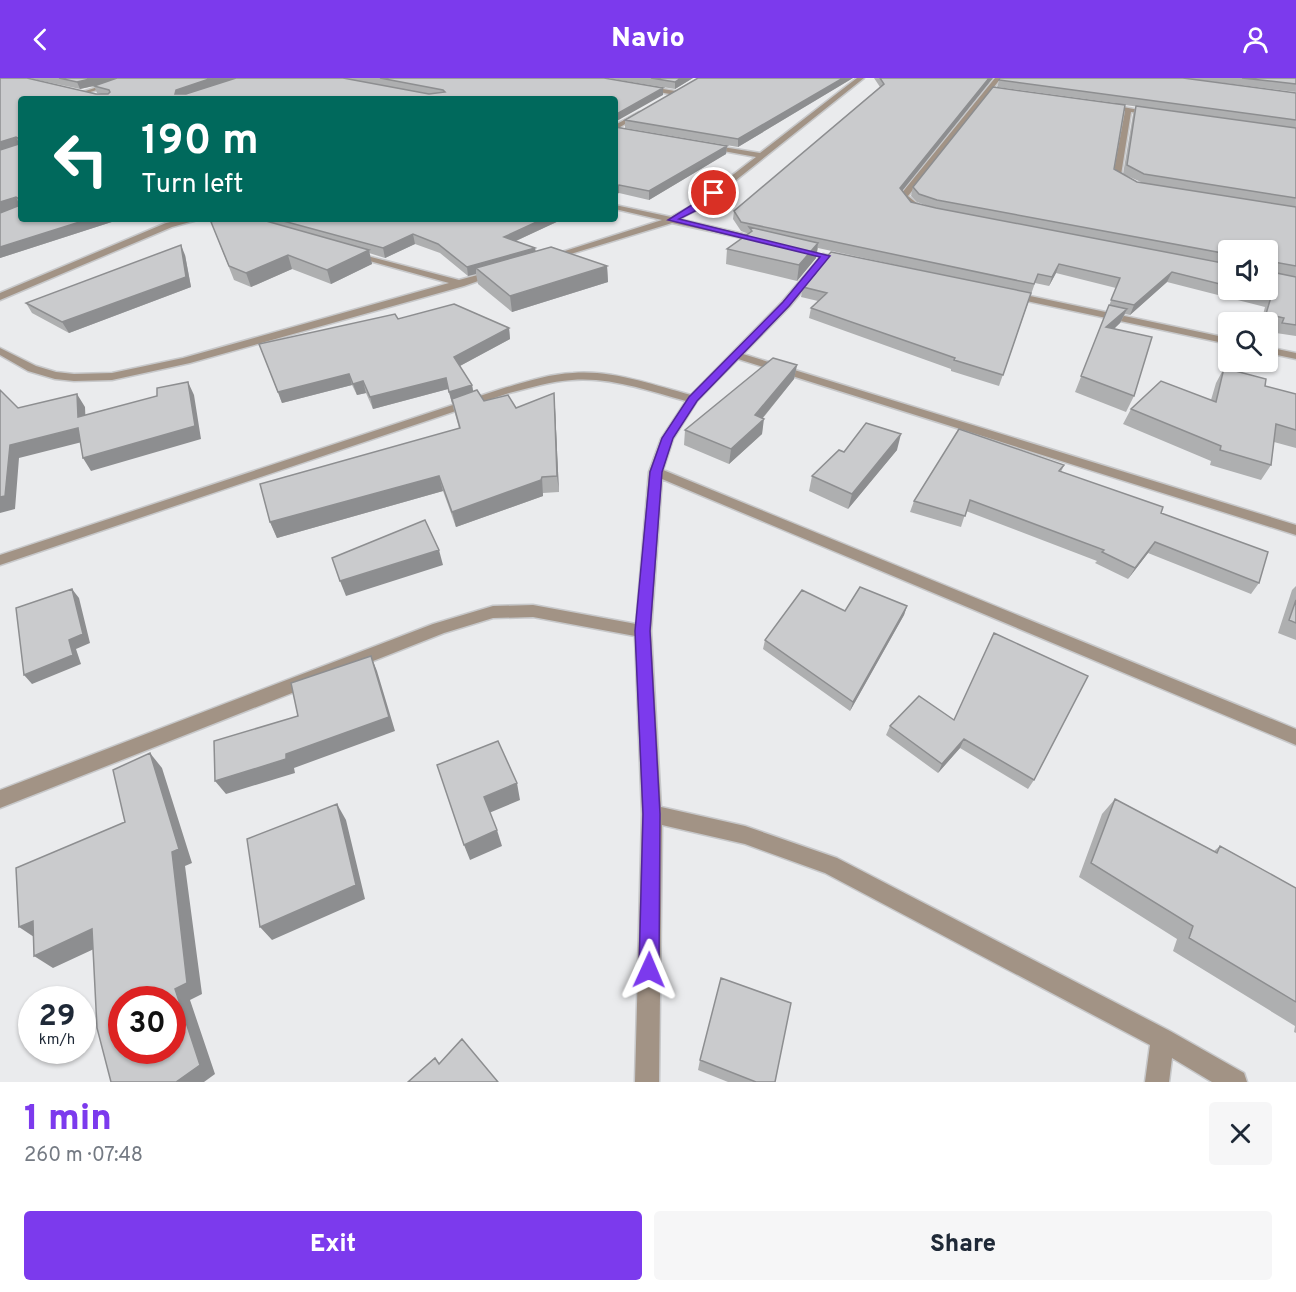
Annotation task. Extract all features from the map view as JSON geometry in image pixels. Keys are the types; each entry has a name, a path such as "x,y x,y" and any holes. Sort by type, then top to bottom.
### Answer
{"street":[{"path":"82,93 132,78"},
{"path":"847,78 860,79"},
{"path":"928,211 913,206 904,196 998,78"},
{"path":"539,261 672,220 698,206 860,79"},
{"path":"633,86 675,93"},
{"path":"665,99 684,88"},
{"path":"70,90 95,96"},
{"path":"990,90 1001,92"},
{"path":"1093,105 1161,114"},
{"path":"1128,109 1116,176 1138,186"},
{"path":"618,127 645,110"},
{"path":"618,130 626,132"},
{"path":"694,144 763,156"},
{"path":"618,208 771,243"},
{"path":"0,297 169,225 183,222"},
{"path":"345,251 460,284"},
{"path":"647,1082 652,814 643,631 656,472 667,438 693,399 786,304 826,256"},
{"path":"0,351 36,370 66,378 121,374 186,361 505,271"},
{"path":"998,292 1218,339"},
{"path":"1278,352 1296,356"},
{"path":"736,355 1296,530"},
{"path":"0,560 505,391 545,380 576,376 605,378 693,399"},
{"path":"656,472 1296,737"},
{"path":"0,799 439,628 493,612 533,611 643,631"},
{"path":"652,814 745,835 830,865 1162,1039 1235,1082"},
{"path":"1157,1082 1162,1039"}],"building":[{"path":"0,78 27,78 96,94 110,92 94,86 117,78 212,78 176,90 175,94 186,94 236,78 343,78 429,94 445,92 380,78 604,78 663,88 618,113 618,96 18,96 18,138 0,142"},
{"path":"59,78 94,78 77,82"},
{"path":"651,78 681,78 675,82"},
{"path":"698,78 843,78 738,139 625,120"},
{"path":"880,78 989,78 900,188 911,202 1218,262 1218,284 1172,272 1134,305 1111,300 1120,278 1059,264 1052,277 1038,274 1034,284 741,222 734,211 884,84"},
{"path":"1000,78 1183,78 1296,93 1296,120 999,80"},
{"path":"1242,78 1296,78 1296,84"},
{"path":"993,87 1125,105 1114,169 1137,182 1296,207 1296,266 1278,263 1278,240 1218,240 1218,252 937,200 919,194 913,187"},
{"path":"1136,106 1296,128 1296,198 1144,174 1127,165"},
{"path":"618,128 727,146 649,191 619,185"},
{"path":"18,144 18,198 0,202 0,150"},
{"path":"18,206 18,222 79,222 0,247 0,213"},
{"path":"211,222 270,222 369,250 327,270 288,255 246,273 229,266"},
{"path":"287,222 536,222 504,237 535,248 467,267 438,244 413,234 383,248"},
{"path":"749,227 818,243 799,265 727,249 752,231"},
{"path":"181,245 186,277 62,322 26,303"},
{"path":"551,247 607,266 510,296 476,268"},
{"path":"831,252 1031,293 1003,375 954,360 955,358 811,308 827,293 803,287"},
{"path":"1278,273 1296,277 1296,325 1282,323 1284,318 1278,317 1278,312 1267,312 1270,300 1278,300"},
{"path":"454,304 509,328 454,357 472,385 449,392 446,378 370,397 363,381 353,384 349,374 278,392 259,344 395,314 398,319"},
{"path":"1109,305 1127,309 1106,327 1152,337 1134,396 1081,376"},
{"path":"773,358 797,365 755,415 764,419 731,449 685,430"},
{"path":"1223,372 1239,372 1266,379 1265,386 1296,394 1296,430 1276,424 1271,465 1220,450 1221,446 1131,409 1161,381 1216,402"},
{"path":"188,382 195,426 83,458 78,428 10,445 5,496 0,497 0,390 18,408 77,394 78,417 157,396 157,388"},
{"path":"477,390 484,401 508,395 516,408 554,393 557,476 542,477 541,480 452,512 439,476 270,522 260,484 460,428 452,399"},
{"path":"866,423 901,434 852,494 812,476 839,450 844,452"},
{"path":"959,429 1064,465 1059,471 1163,507 1161,513 1268,552 1259,583 1155,542 1135,568 1102,552 1104,550 970,500 965,516 914,501"},
{"path":"425,520 439,550 340,581 332,558"},
{"path":"860,587 907,606 853,702 765,640 802,590 845,611"},
{"path":"72,589 83,634 69,640 73,655 24,675 16,608"},
{"path":"1296,600 1296,623 1289,620"},
{"path":"994,633 1088,676 1034,780 964,739 942,764 890,726 919,696 954,720"},
{"path":"371,656 389,717 286,754 286,759 215,781 214,741 298,716 291,683"},
{"path":"498,741 517,783 484,797 497,830 464,845 437,765"},
{"path":"150,753 179,849 172,852 187,983 181,986 108,986 108,1064 186,1064 186,1022 200,1065 176,1082 111,1082 97,1028 92,929 34,956 33,921 19,927 16,868 125,822 113,770"},
{"path":"1115,799 1217,853 1220,846 1296,888 1296,1002 1189,938 1193,926 1091,863"},
{"path":"337,804 356,885 260,927 247,839"},
{"path":"721,978 791,1003 775,1082 756,1082 700,1060"},
{"path":"462,1039 498,1082 408,1082 435,1058 439,1064"}],"route":[{"path":"649,970 652,814 643,631 656,472 667,438 693,399 786,304 826,256 672,220 698,206 714,193"}]}
